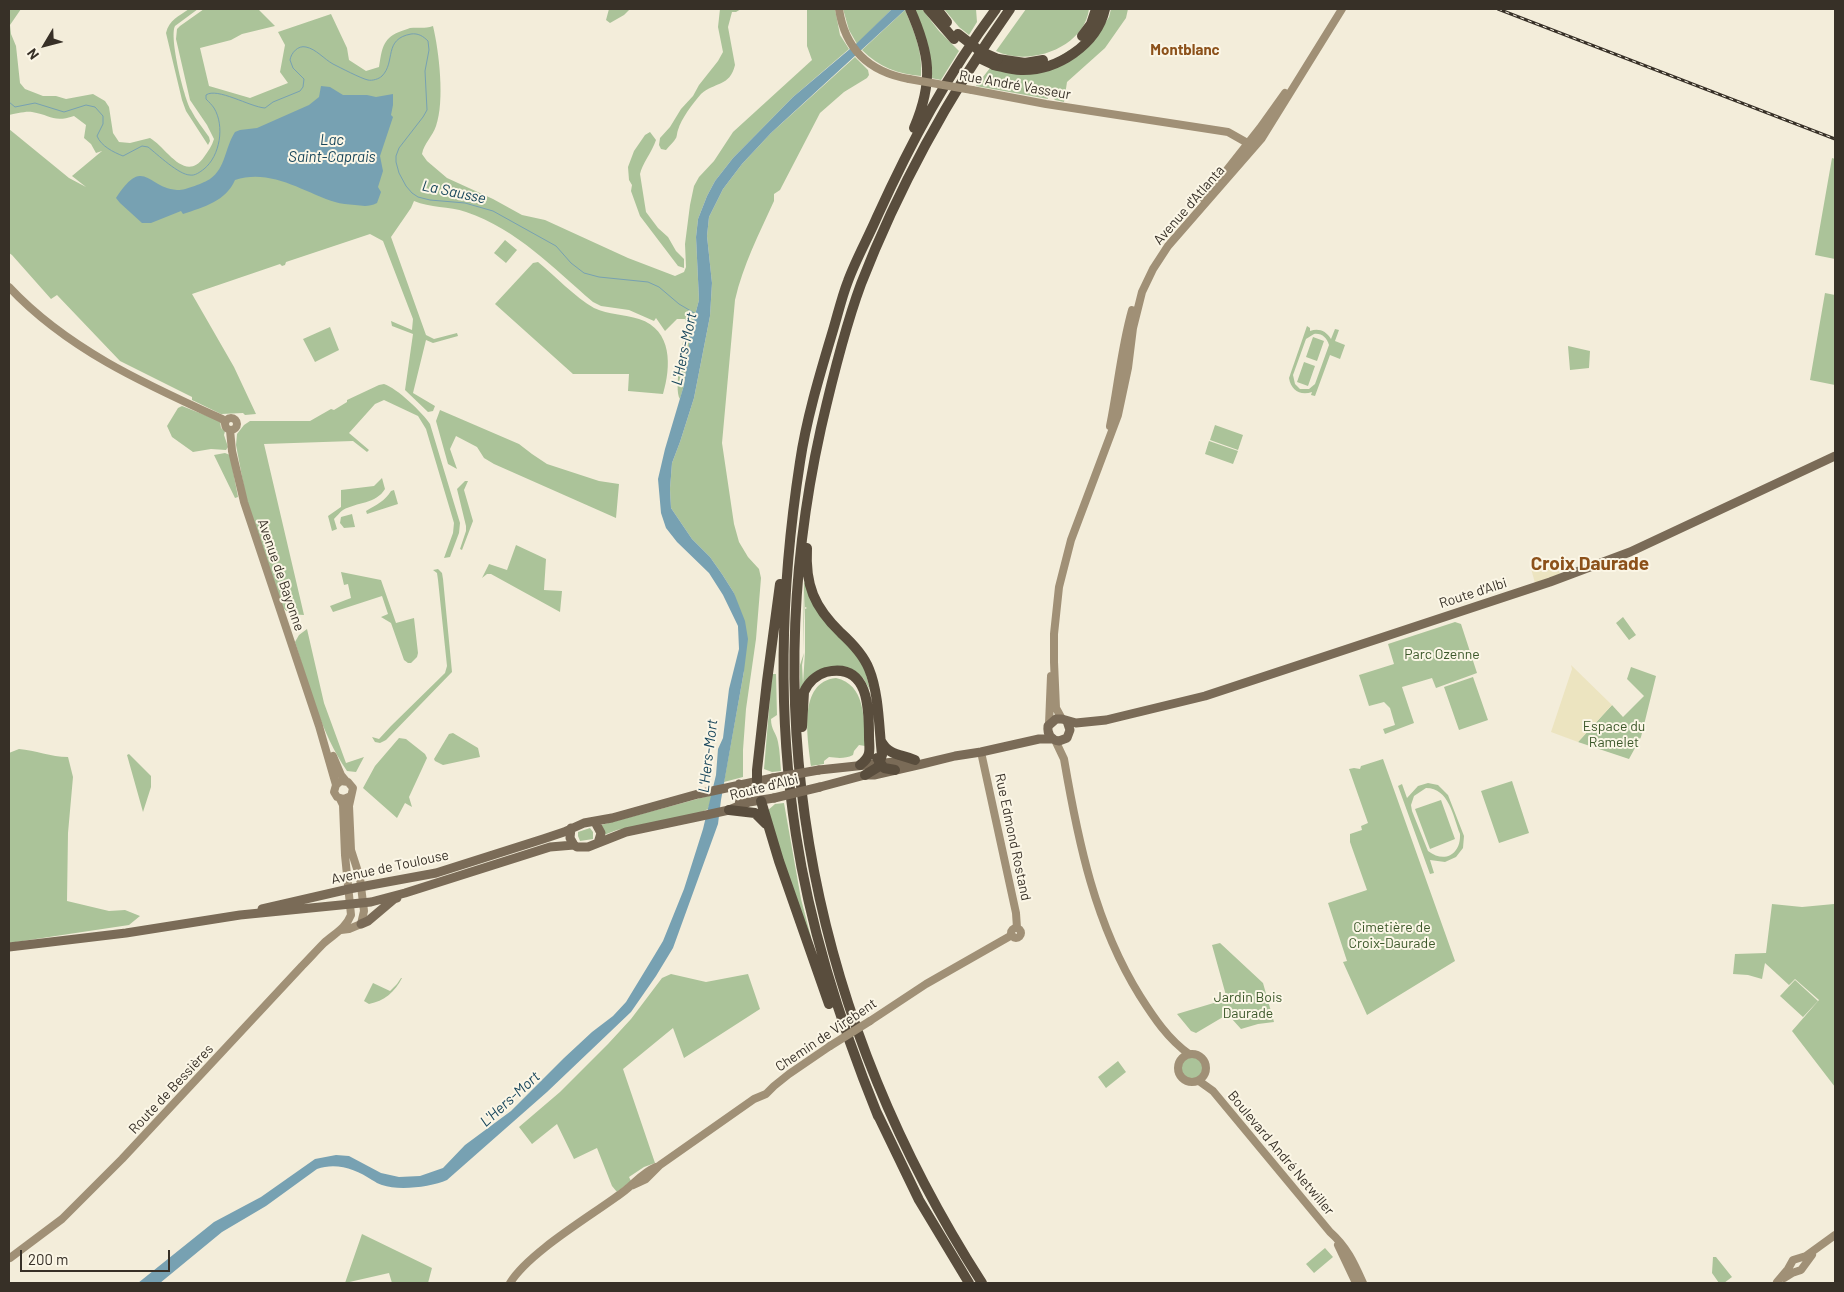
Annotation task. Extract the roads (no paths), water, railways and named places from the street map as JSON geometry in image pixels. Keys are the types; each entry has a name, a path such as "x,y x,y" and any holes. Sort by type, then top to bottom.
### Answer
{"highway":[{"path":"900,167 928,82 927,58 910,9"},
{"path":"928,9 956,36 996,62 1020,70 1031,70 1062,60 1086,42 1103,18 1105,9"},
{"path":"937,9 956,36"},
{"path":"878,1116 844,1030 833,993 812,916 796,835 789,777 784,690 784,623 789,549 800,460 821,372 848,280 900,167 924,121 951,73 996,9"},
{"path":"996,62 1034,62 1064,52 1080,39 1086,31 1094,18 1096,9"},
{"path":"982,1283 950,1231 911,1159 867,1059 851,1016 831,949 814,875 806,825 795,720 794,650 799,564 812,470 834,374 861,285 910,173 957,89 1011,10"},
{"path":"809,494 806,555 812,595 823,614 858,651 869,669 874,692 882,755 880,764 875,770 866,775"},
{"path":"758,781 757,770 782,567 789,549"},
{"path":"806,825 808,807 802,718 804,692 816,676 823,673 840,671 854,676 864,689 875,756 887,770 895,770"},
{"path":"860,765 869,753 870,728"},
{"path":"880,739 891,753 916,760"},
{"path":"760,801 839,1031 919,1200 968,1283"},
{"path":"734,808 755,813 768,827"}],"main road":[{"name":"Avenue d'Atlanta","path":"1064,720 1056,705 1054,662 1055,609 1065,561 1078,521 1121,406 1125,366 1137,307 1142,292 1160,257 1250,148 1337,9"},
{"name":"Avenue d'Atlanta","path":"1125,366 1121,352 1127,328 1139,288 1155,257 1274,121 1342,9"},
{"name":"Rue André Vasseur","path":"839,10 843,28 852,46 860,56 874,67 896,77 1222,132 1250,148"},
{"name":"Avenue de Bayonne","path":"9,287 53,328 81,347 142,382 225,422 226,427 230,430 232,451 244,502 319,726 336,784"},
{"path":"1127,328 1131,339"},
{"name":"Route d'Albi","path":"1068,737 1074,732 1106,720 1205,696 1579,572 1630,552 1835,456"},
{"name":"Avenue d'Atlanta","path":"1049,725 1050,680 1054,662"},
{"path":"1064,759 1054,739 1048,732 1049,725 1056,719 1064,720 1070,730 1064,746 1064,759 1087,870 1102,919 1137,992 1158,1024 1173,1041 1189,1054 1197,1055 1204,1059 1207,1066 1206,1074 1200,1081 1190,1082 1181,1078 1178,1068 1181,1059 1189,1054"},
{"name":"Route d'Albi","path":"1064,720 1076,723 1106,720"},
{"name":"Route d'Albi","path":"955,756 970,750 1037,733 1049,725"},
{"name":"Avenue de Bayonne","path":"319,726 340,773 346,781"},
{"path":"1054,739 1061,740 1068,737"},
{"name":"Route d'Albi","path":"598,843 626,832 697,818 755,801 866,775 1041,738 1054,739"},
{"name":"Rue Edmond Rostand","path":"981,752 1016,913 1017,928 1021,931 1020,936 1016,938 1012,935"},
{"name":"Route d'Albi","path":"595,822 700,793 772,778 860,765 938,759"},
{"path":"351,904 346,861 344,808 334,792 336,784 346,781 353,788 349,806 351,850 361,884 364,912 361,924"},
{"path":"734,808 742,795 736,785"},
{"path":"340,799 347,799 351,796"},
{"path":"584,822 595,822 600,833 598,843 582,848 574,845 570,838 572,828 584,822"},
{"name":"Avenue de Toulouse","path":"240,915 349,889 361,884 384,883 436,873 572,828"},
{"name":"Avenue de Toulouse","path":"9,947 126,933 240,915 363,903 405,893 550,847 574,845"},
{"path":"361,924 368,921 394,899 403,896 405,893"},
{"name":"Route de Bessières","path":"9,1266 12,1262 10,1257 62,1219 258,1016 313,954 341,930 352,915 351,904"},
{"name":"Route de Bessières","path":"341,930 361,924"},
{"name":"Chemin de Virebent","path":"510,1283 514,1276 543,1250 633,1185 646,1172 660,1165 754,1099 766,1094 783,1078 830,1046 926,984 1012,935"},
{"path":"1173,1041 1181,1059"},
{"name":"Boulevard André Netwiller","path":"1206,1074 1213,1091"},
{"name":"Boulevard André Netwiller","path":"1200,1081 1213,1091 1330,1232 1348,1251 1363,1283"},
{"name":"Boulevard André Netwiller","path":"1330,1232 1342,1252 1356,1283"},
{"path":"1776,1283 1793,1269 1801,1270 1802,1262 1835,1235"},
{"path":"1793,1269 1793,1260 1802,1262"}],"water":[{"path":"892,9 906,9 771,133 742,164 723,189 709,217 707,236 712,283 710,316 694,398 672,463 671,508 692,539 710,557 734,593 745,621 748,639 718,824 673,948 631,1012 547,1092 447,1180 424,1186 397,1188 381,1185 346,1168 331,1166 317,1169 266,1206 222,1232 160,1283 138,1283 214,1222 261,1197 315,1159 336,1155 349,1156 381,1173 399,1177 420,1176 443,1168 465,1145 511,1111 564,1058 592,1032 613,1016 626,1002 663,941 684,889 703,829 716,775 718,749 723,738 729,689 739,649 738,626 723,595 709,573 677,542 666,528 661,513 658,479 684,385 691,330 699,300 696,237 698,219 715,181 733,158 793,97 857,43"},
{"name":"Lac Saint-Caprais","path":"321,86 330,87 343,95 376,97 393,94 391,115 393,117 380,156 383,171 378,187 381,192 377,203 366,206 340,203 274,179 248,177 235,180 226,193 206,206 183,214 181,211 151,223 142,223 116,198 125,185 133,178 140,176 146,177 167,188 177,190 199,185 207,181 219,169 235,132 257,128 309,105 319,97"}],"waterway":[{"name":"La Sausse","path":"9,102 15,107 35,103 64,112 86,105 95,107 103,116 103,124 97,136 101,143 115,153 123,156 142,146 148,147 180,172 194,175 202,170 214,157 219,140 220,132 217,115 206,99 206,95 211,93 226,95 265,108 273,102 300,91 303,87 304,79 293,68 290,60 295,50 300,47 310,48 333,64 368,80 375,80 382,76 386,70 393,46 397,41 402,37 418,34 428,41 429,50 425,71 427,110 399,148 396,156 399,173 412,193 418,197 430,200 465,203 493,211 556,246 571,263 584,273 599,277 648,282 659,287 679,304 696,314"}],"railway":[{"path":"1498,9 1835,139"}],"district":[{"name":"Montblanc","path":"1185,50"},
{"name":"Croix Daurade","path":"1590,564"}],"water label":[{"name":"L'Hers-Mort","path":"684,349"},
{"name":"L'Hers-Mort","path":"708,756"},
{"name":"L'Hers-Mort","path":"510,1099"}],"park label":[{"name":"Parc Ozenne","path":"1442,654"},
{"name":"Espace du Ramelet","path":"1614,734"},
{"name":"Cimetière de Croix-Daurade","path":"1392,936"},
{"name":"Jardin Bois Daurade","path":"1248,1006"}]}
